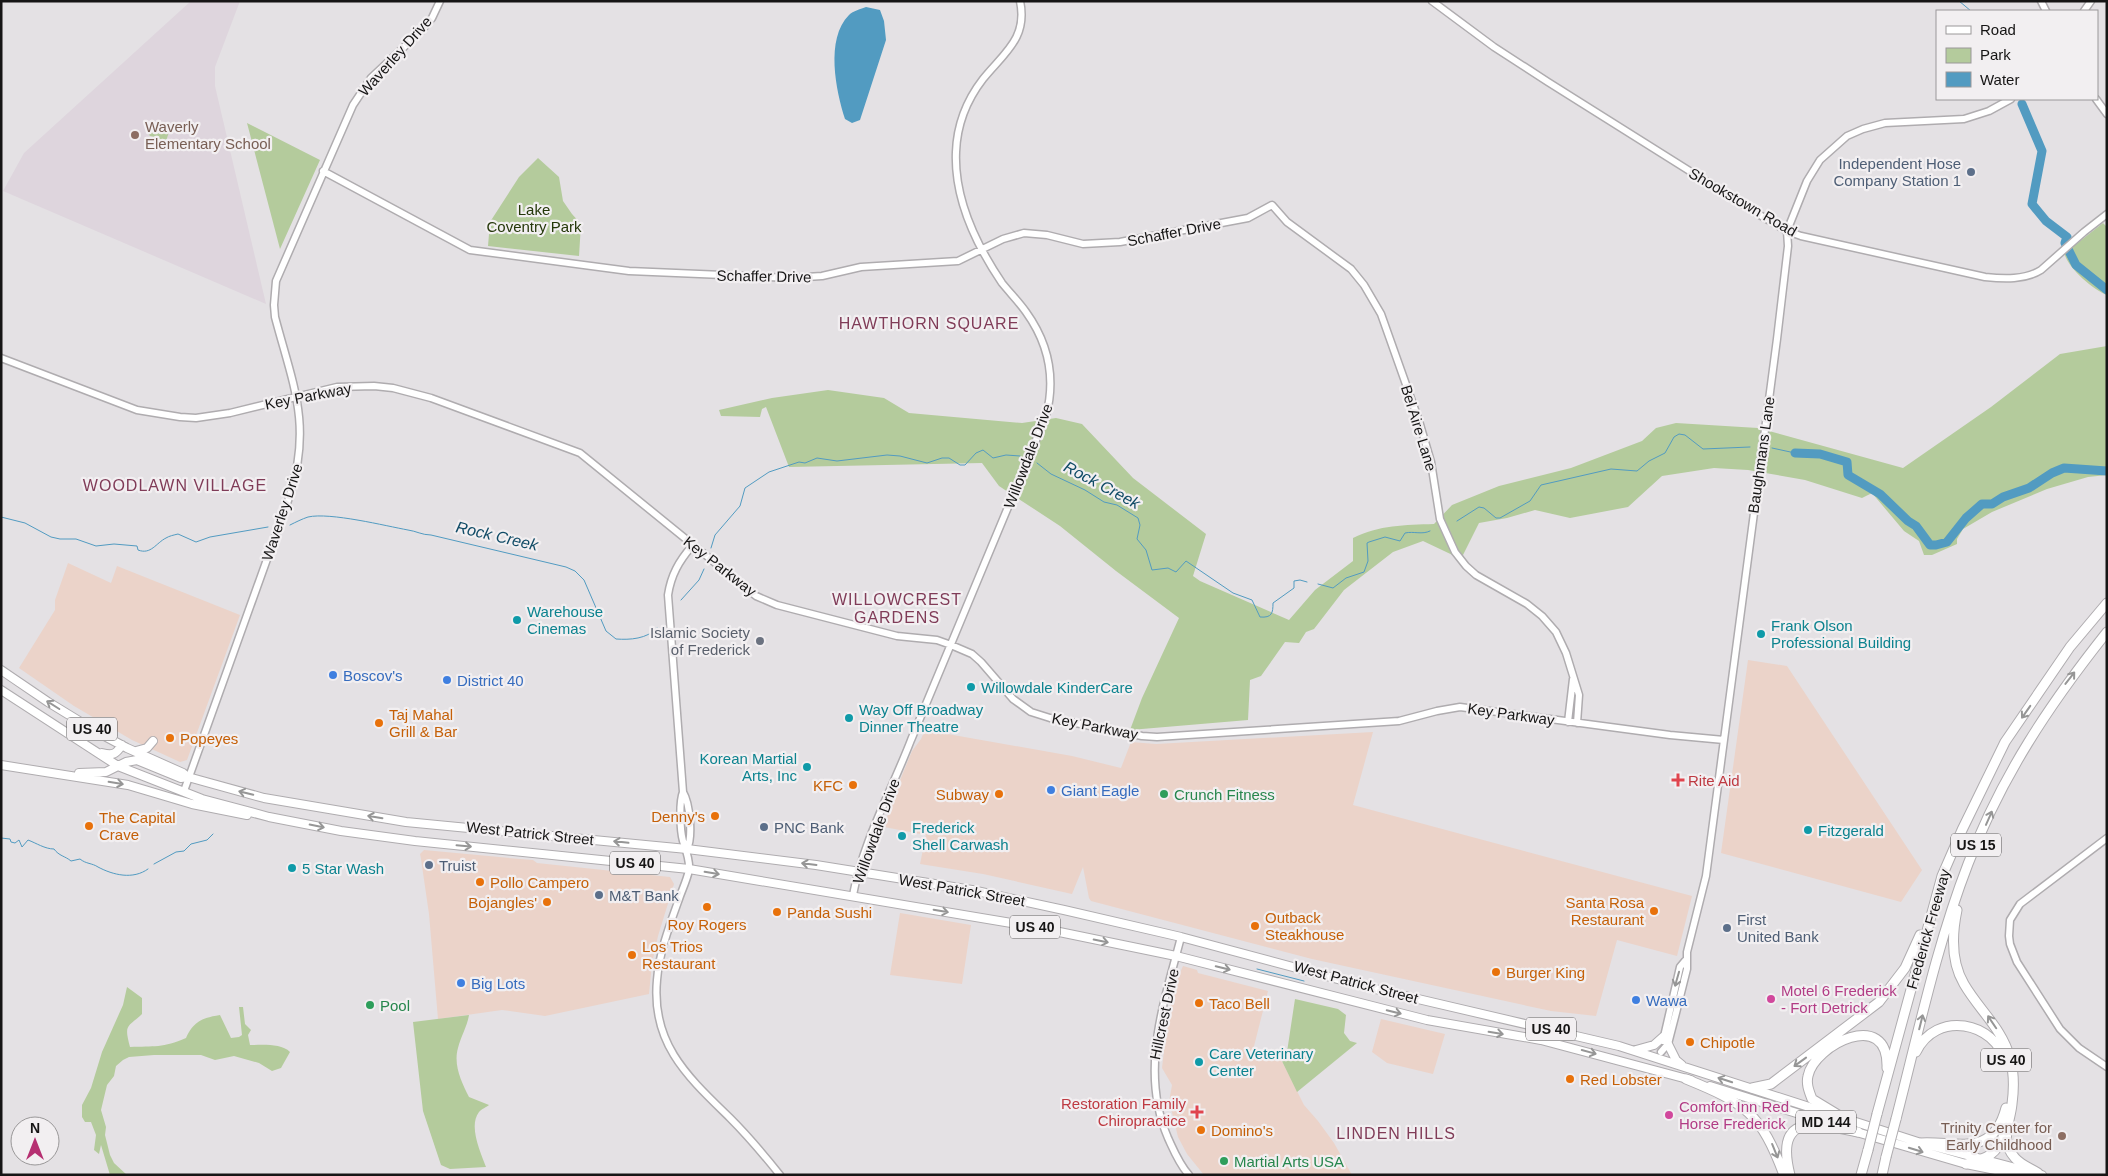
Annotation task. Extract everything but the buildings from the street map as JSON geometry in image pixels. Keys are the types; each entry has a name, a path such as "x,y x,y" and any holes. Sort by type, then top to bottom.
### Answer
{"highway":[{"name":"Frederick Freeway","path":"1861,1175 1942,876 2005,742 2070,647 2107,603"},
{"name":"Frederick Freeway","path":"1882,1175 1939,949 1968,864 1998,797 2024,748 2065,685 2107,632"},
{"path":"1966,1164 1988,1158 2002,1141 2012,1106 2013,1089 2012,1065 2007,1046 1993,1022 1963,984 1953,952 1956,913 1968,864"},
{"path":"1752,1088 1771,1084 1880,1002 1905,968 1916,946 1942,876"},
{"name":"US 40","path":"1904,1086 1919,1046 1931,1034 1947,1027 1964,1026 1984,1032 1995,1041 2004,1056 2008,1074 2008,1097 2004,1113 1992,1133 1982,1141 1968,1146 1939,1142 1921,1143"},
{"path":"1840,1116 1812,1099 1807,1081 1812,1065 1842,1041 1851,1036 1863,1034 1881,1044 1885,1050 1888,1065 1886,1085"},
{"name":"US 40","path":"1686,1079 1725,1094 1751,1114 1769,1138 1784,1175"},
{"path":"1790,1175 1786,1148 1788,1138 1797,1128 1810,1125 1858,1132"},
{"path":"2006,1129 2008,1146 2013,1156 2040,1174"}],"main road":[{"name":"West Patrick Street","path":"1,670 48,702 136,752 188,777 264,798 406,822 687,849 972,890 1182,936 1371,988 1660,1055 1684,1066 1921,1143 2040,1174"},
{"name":"West Patrick Street","path":"1,690 118,766 202,799 269,817 341,831 415,841 689,869 1035,928 1176,956 1427,1020 1541,1040 1686,1079 1966,1164 2020,1175"},
{"path":"1,700 12,698"},
{"path":"136,752 147,748 153,741 152,751 156,761"},
{"path":"93,751 109,755 117,753 122,745"},
{"path":"50,772 97,774 106,772 126,762 137,760 181,778 188,777"},
{"path":"1,765 134,786 208,808 242,815 269,817"},
{"path":"1632,1050 1652,1046 1666,1040 1676,1060 1684,1066"}],"street":[{"name":"Waverley Drive","path":"184,792 296,478 299,462 301,430 298,395 275,317 274,295 276,281 283,261 352,105 360,92 385,64 421,31 432,18 440,1"},
{"name":"Willowdale Drive","path":"852,896 857,872 881,809 1046,416 1051,391 1050,366 1044,344 1025,310 1003,283 981,248 962,199 956,160 957,131 968,103 983,80 1012,46 1020,31 1023,14 1020,1"},
{"name":"Shookstown Road","path":"1432,1 1494,47 1548,82 1787,231 1801,236 1985,277 1998,278 2034,274 2107,214"},
{"name":"Baughmans Lane","path":"1655,1070 1687,969 1686,961 1706,876 1778,339 1788,246 1787,231 1807,181 1820,160 1847,136 1884,123 1964,119 1989,111 2009,100"},
{"path":"2097,100 2107,114"},
{"name":"Schaffer Drive","path":"323,171 470,250 629,271 806,278 861,267 958,261 981,248 1024,233 1048,235 1083,244 1120,242 1248,218 1272,205"},
{"name":"Bel Aire Lane","path":"1272,205 1287,222 1351,269 1364,285 1381,314 1419,421 1431,462 1440,518 1455,552 1476,575 1527,604 1542,616 1556,632 1574,675 1580,695 1577,723"},
{"name":"Key Parkway","path":"1,358 137,410 180,418 214,416 337,387 374,386 393,388 431,398 558,443 580,453 692,546 756,596 777,604 897,636 937,640 951,645 972,654 1013,699 1031,712 1050,718 1142,736 1157,737 1399,720 1460,708 1724,740"},
{"path":"692,546 679,561 673,573 668,595 683,792 680,799 683,841 687,849 689,869 663,949 656,979 658,1021 667,1044 679,1065 701,1091 754,1142 780,1175"},
{"name":"Bel Aire Lane","path":"1568,722 1574,675"},
{"path":"2107,838 2020,904 2012,915 2009,936 2017,962 2060,1029 2079,1048 2107,1067"},
{"name":"Hillcrest Drive","path":"1182,936 1154,1049 1154,1079 1158,1110 1166,1133 1189,1175"}],"shaded area":[{"name":"Waverly Elementary School","path":"191,1 240,1 215,67 215,86 266,304 3,191 24,153"},
{"path":"68,563 111,583 117,566 240,615 187,760 180,762 132,740 74,706 19,668 55,610 55,600"},
{"path":"1748,660 1787,666 1922,870 1901,902 1721,853"},
{"path":"925,730 1072,756 1121,768 1131,742 1156,744 1373,732 1353,805 1692,896 1677,956 1617,940 1596,1016 1551,1011 1312,959 1091,901 1083,867 1072,894 983,874 920,864 926,835 884,827 894,795 912,751"},
{"path":"424,850 533,860 537,863 670,877 674,884 658,936 652,963 649,994 545,1016 502,1010 438,1019 429,914 420,854"},
{"path":"900,913 971,925 962,984 890,975"},
{"path":"1183,966 1197,970 1198,973 1268,991 1252,1054 1280,1057 1304,1105 1334,1143 1352,1175 1204,1175 1187,1154 1178,1137 1169,1102 1172,1085 1162,1068 1168,1016"},
{"path":"1381,1019 1445,1034 1433,1074 1387,1063 1372,1052"}],"green space":[{"path":"148,122 170,129 166,141 150,136 146,131"},
{"path":"247,123 320,160 280,249"},
{"name":"Lake Coventry Park","path":"538,158 559,177 563,201 581,224 579,256 488,246 490,222 519,177"},
{"path":"2100,220 2075,245 2103,223 2107,227 2107,295 2094,288 2074,270 2065,256 2064,250"},
{"path":"2107,346 2107,475 2088,477 2047,489 1992,512 1963,529 1957,539 1957,544 1932,555 1924,555 1919,541 1904,531 1872,493 1862,498 1805,480 1748,470 1714,468 1662,476 1628,507 1570,518 1535,510 1479,523 1461,559 1423,541 1393,552 1344,590 1314,629 1306,632 1299,643 1285,642 1261,676 1250,680 1248,720 1130,730 1142,698 1179,618 1060,526 999,486 982,463 789,467 766,407 762,409 760,417 721,416 719,410 772,398 828,390 884,398 909,413 1022,423 1056,418 1082,424 1133,478 1206,534 1193,576 1200,581 1289,620 1315,590 1353,561 1353,538 1382,528 1434,524 1452,505 1499,486 1571,468 1642,441 1656,428 1676,423 1758,428 1903,468 1991,407 2060,354"},
{"path":"127,987 142,998 142,1014 127,1030 130,1047 158,1046 178,1041 186,1038 199,1021 220,1015 231,1038 239,1037 242,1035 239,1007 243,1007 245,1024 251,1030 248,1035 250,1045 277,1046 290,1052 281,1068 272,1071 259,1063 234,1056 215,1060 201,1055 154,1055 129,1057 123,1060 116,1066 114,1076 107,1085 101,1110 106,1127 105,1135 110,1155 114,1163 127,1175 110,1175 101,1145 99,1154 94,1150 96,1135 91,1122 85,1122 82,1117 82,1105 91,1088 102,1052 123,1005"},
{"path":"1295,999 1338,1009 1346,1015 1344,1033 1350,1041 1357,1043 1297,1092 1280,1057 1287,1052"},
{"path":"469,1015 458,1048 457,1067 469,1097 489,1105 479,1112 475,1125 477,1140 486,1167 450,1169 441,1165 423,1111 413,1022"}],"water":[{"path":"866,7 880,10 884,21 886,40 860,120 852,123 845,119 838,94 835,51 837,37 849,15"}],"waterway":[{"path":"1959,1 1970,10"},
{"path":"2022,104 2042,151 2032,204 2046,221 2067,237 2065,243 2076,265 2107,290"},
{"name":"Rock Creek","path":"1457,521 1479,507 1484,508 1496,518 1500,518 1530,501 1541,485 1611,469 1637,471 1649,461 1665,453 1674,437 1679,434 1685,435 1703,449 1750,447"},
{"name":"Rock Creek","path":"1772,448 1795,453"},
{"name":"Rock Creek","path":"711,548 715,535 740,506 745,488 769,472 799,462 805,463 817,458 837,461 887,455 900,456 927,463 942,458 949,458 960,465 965,465 976,453 983,450 993,458 1006,455 1020,456"},
{"name":"Rock Creek","path":"1795,453 1820,454 1847,462 1848,475 1880,494 1908,521 1916,526 1930,545 1947,542 1966,518 1982,504 1992,504 2003,497 2029,488 2052,473 2064,468 2107,471"},
{"name":"Rock Creek","path":"1037,463 1051,474 1085,490 1104,502 1117,505 1138,518 1140,525 1137,539 1146,550 1152,570 1168,568 1176,572 1186,561 1233,593 1252,600 1260,617 1267,617 1271,614 1273,603 1294,588 1294,581 1307,582"},
{"name":"Rock Creek","path":"290,525 308,517 330,516 344,518 431,535 566,567 575,571 584,580 606,631 616,639 643,637 657,628"},
{"name":"Rock Creek","path":"1,517 25,523 51,537 76,539 96,546 114,544 137,546 138,550 143,551 150,550 167,537 178,534 196,542 210,537 268,527"},
{"name":"Rock Creek","path":"1318,584 1333,588 1346,578 1364,572 1368,561 1367,543 1369,542 1385,537 1400,541 1405,533 1424,533 1430,531"},
{"name":"Rock Creek","path":"681,600 699,580 704,569"},
{"path":"154,864 176,852 184,851 191,844 207,840 213,834"},
{"path":"1,838 10,839 11,842 15,843 19,840 22,847 28,840 54,849 71,861 80,859 116,874 130,875 148,869"},
{"path":"1257,969 1304,981"}],"place":[{"name":"Waverly Elementary School","path":"135,135"},
{"name":"Independent Hose Company Station 1","path":"1971,172"},
{"name":"Warehouse Cinemas","path":"517,620"},
{"name":"Frank Olson Professional Building","path":"1761,634"},
{"name":"Islamic Society of Frederick","path":"760,641"},
{"name":"Boscov's","path":"333,675"},
{"name":"District 40","path":"447,680"},
{"name":"Willowdale KinderCare","path":"971,687"},
{"name":"Way Off Broadway Dinner Theatre","path":"849,718"},
{"name":"Taj Mahal Grill & Bar","path":"379,723"},
{"name":"Popeyes","path":"170,738"},
{"name":"Korean Martial Arts, Inc","path":"807,767"},
{"name":"Rite Aid","path":"1678,780"},
{"name":"KFC","path":"853,785"},
{"name":"Giant Eagle","path":"1051,790"},
{"name":"Subway","path":"999,794"},
{"name":"Crunch Fitness","path":"1164,794"},
{"name":"Denny's","path":"715,816"},
{"name":"The Capital Crave","path":"89,826"},
{"name":"PNC Bank","path":"764,827"},
{"name":"Fitzgerald","path":"1808,830"},
{"name":"Frederick Shell Carwash","path":"902,836"},
{"name":"Truist","path":"429,865"},
{"name":"5 Star Wash","path":"292,868"},
{"name":"Pollo Campero","path":"480,882"},
{"name":"M&T Bank","path":"599,895"},
{"name":"Bojangles'","path":"547,902"},
{"name":"Roy Rogers","path":"707,907"},
{"name":"Santa Rosa Restaurant","path":"1654,911"},
{"name":"Panda Sushi","path":"777,912"},
{"name":"Outback Steakhouse","path":"1255,926"},
{"name":"First United Bank","path":"1727,928"},
{"name":"Los Trios Restaurant","path":"632,955"},
{"name":"Burger King","path":"1496,972"},
{"name":"Big Lots","path":"461,983"},
{"name":"Motel 6 Frederick - Fort Detrick","path":"1771,999"},
{"name":"Wawa","path":"1636,1000"},
{"name":"Taco Bell","path":"1199,1003"},
{"name":"Pool","path":"370,1005"},
{"name":"Chipotle","path":"1690,1042"},
{"name":"Care Veterinary Center","path":"1199,1062"},
{"name":"Red Lobster","path":"1570,1079"},
{"name":"Restoration Family Chiropractice","path":"1197,1112"},
{"name":"Comfort Inn Red Horse Frederick","path":"1669,1115"},
{"name":"Domino's","path":"1201,1130"},
{"name":"Trinity Center for Early Childhood","path":"2062,1136"},
{"name":"Martial Arts USA","path":"1224,1161"}],"district":[{"name":"HAWTHORN SQUARE","path":"929,323"},
{"name":"WOODLAWN VILLAGE","path":"175,485"},
{"name":"WILLOWCREST GARDENS","path":"897,608"},
{"name":"LINDEN HILLS","path":"1396,1133"}]}
